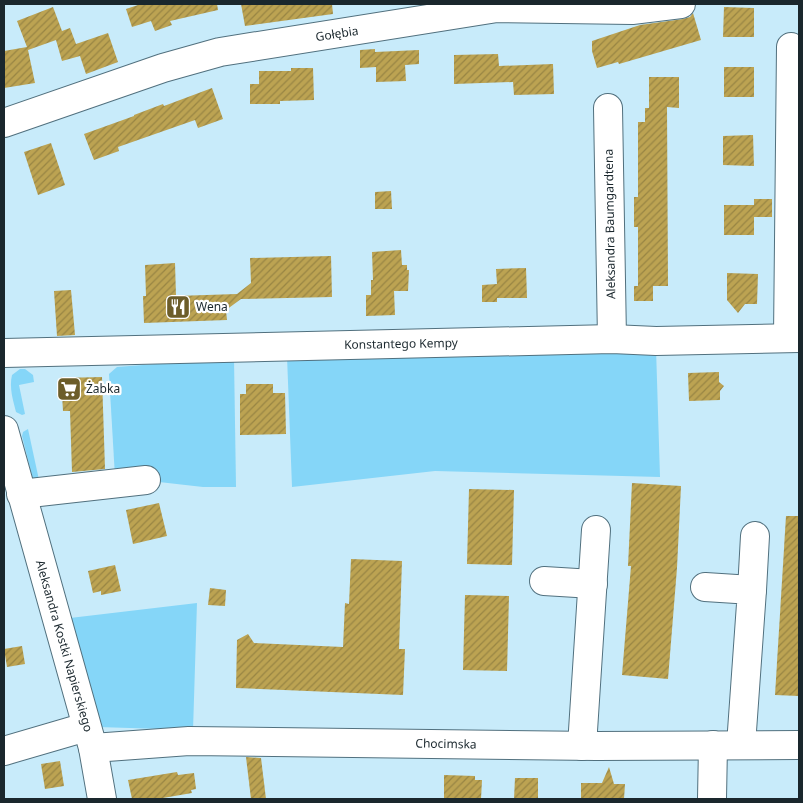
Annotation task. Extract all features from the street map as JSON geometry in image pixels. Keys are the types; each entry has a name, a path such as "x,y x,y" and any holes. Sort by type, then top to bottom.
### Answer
{"street":[{"name":"Gołębia","path":"4,123 163,68 220,52 497,8 632,10 681,4"},
{"path":"791,47 794,338"},
{"name":"Aleksandra Baumgardtena","path":"608,108 612,339"},
{"name":"Konstantego Kempy","path":"4,353 612,339 656,341 794,338"},
{"name":"Aleksandra Kostki Napierskiego","path":"4,430 14,486 90,737 102,799"},
{"path":"14,486 146,480"},
{"path":"582,746 596,530"},
{"path":"742,744 755,536"},
{"path":"544,581 593,584"},
{"path":"705,587 752,590"},
{"name":"Chocimska","path":"4,751 90,737 189,741 582,746 799,744"},
{"path":"712,799 713,745"}],"shaded area":[{"path":"656,348 660,477 435,471 292,487 287,356"},
{"path":"234,358 236,487 203,487 115,477 109,374 117,367"},
{"path":"20,369 25,369 33,375 34,382 19,385 25,414 22,415 16,412 11,385 12,375"},
{"path":"28,429 39,480 33,480 22,436 23,432"},
{"path":"197,603 193,730 98,727 70,618"}],"building":[{"path":"141,4 217,4 218,10 170,21 172,25 155,31 151,21 132,27 126,9"},
{"path":"241,4 332,4 333,14 245,26"},
{"path":"53,7 62,31 70,28 76,44 108,33 118,62 86,74 80,56 62,61 56,40 28,50 35,83 4,88 4,51 27,47 17,21"},
{"path":"724,7 754,8 754,37 723,37"},
{"path":"693,13 701,40 619,64 618,62 597,68 592,51 592,41 640,25 683,19 690,17"},
{"path":"375,49 375,52 419,50 419,64 405,65 406,81 376,82 376,67 360,68 360,50"},
{"path":"498,54 499,66 553,64 554,94 514,95 513,82 454,84 454,55"},
{"path":"724,67 754,67 754,97 724,97"},
{"path":"291,68 313,68 314,100 280,101 280,104 250,104 250,84 259,84 259,71 291,71"},
{"path":"649,77 679,77 679,108 667,107 668,286 653,286 653,301 634,301 634,286 638,286 638,227 634,227 634,197 638,197 638,122 645,122 645,108 649,108"},
{"path":"212,88 223,119 198,128 195,120 118,147 119,151 94,160 84,134 163,104 164,106"},
{"path":"753,135 754,166 723,165 723,136"},
{"path":"51,143 65,185 38,195 24,152"},
{"path":"391,191 392,209 375,209 375,192"},
{"path":"754,199 772,199 772,217 754,217"},
{"path":"724,205 754,205 754,235 724,235"},
{"path":"401,250 402,265 407,265 407,270 409,270 408,291 394,291 395,315 366,316 366,295 371,295 371,280 373,280 372,252"},
{"path":"331,256 332,297 241,299 226,310 227,320 144,323 143,296 146,296 145,265 175,263 176,296 237,294 251,283 250,258"},
{"path":"526,268 527,298 497,298 497,302 482,302 482,285 497,284 496,269"},
{"path":"727,273 758,274 757,304 745,304 738,313 727,300"},
{"path":"71,290 75,335 57,336 54,291"},
{"path":"719,372 719,382 724,386 720,391 720,400 689,401 688,373"},
{"path":"102,377 105,469 72,472 70,411 63,411 61,378"},
{"path":"246,384 273,384 273,393 285,393 286,434 240,435 240,394 246,394"},
{"path":"632,483 681,486 677,568 668,679 622,675 631,566 628,566"},
{"path":"469,489 514,490 512,565 467,564"},
{"path":"159,503 167,536 133,544 126,510"},
{"path":"786,516 799,516 799,696 775,695"},
{"path":"351,559 402,561 399,649 405,649 403,695 236,688 237,640 248,634 254,643 343,647 345,603 349,604"},
{"path":"115,565 121,591 101,595 101,591 93,593 88,571"},
{"path":"210,588 226,590 225,606 208,605"},
{"path":"465,595 509,596 507,671 463,670"},
{"path":"22,646 25,664 7,667 4,649"},
{"path":"246,757 261,758 266,799 251,799"},
{"path":"60,761 64,786 45,789 41,764"},
{"path":"609,767 614,784 625,784 624,799 581,799 581,783 602,783"},
{"path":"177,772 178,775 194,773 196,789 191,790 192,793 157,799 132,799 128,780"},
{"path":"444,775 475,776 475,780 482,780 481,799 444,799"},
{"path":"515,778 538,778 538,799 514,799"}],"place":[{"name":"Wena","path":"178,307"},
{"name":"Żabka","path":"69,389"}]}
